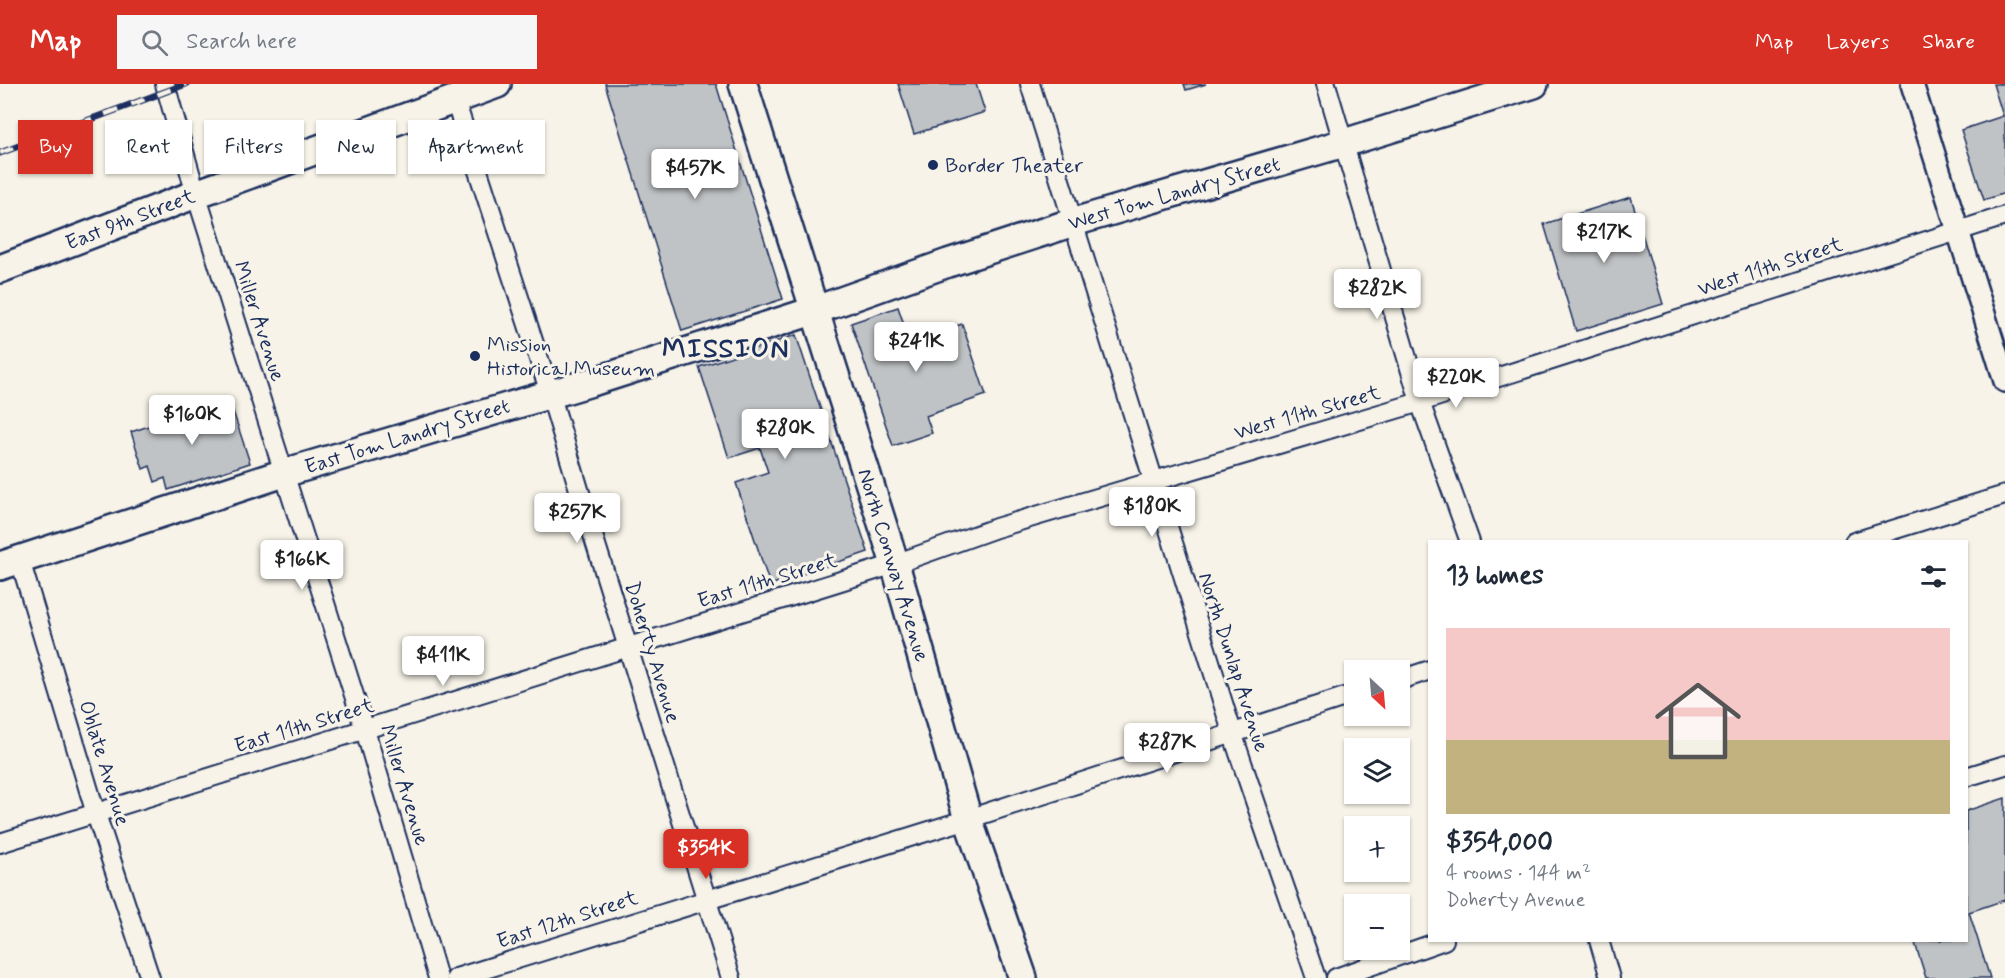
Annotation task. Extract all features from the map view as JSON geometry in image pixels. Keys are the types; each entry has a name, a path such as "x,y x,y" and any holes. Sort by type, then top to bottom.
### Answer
{"main road":[{"name":"East 9th Street","path":"0,269 196,194 498,84"},
{"name":"North Conway Avenue","path":"743,84 895,564 968,819 1023,978"},
{"name":"West Tom Landry Street","path":"816,310 948,263 1074,222 1344,143 1533,84"},
{"name":"East Tom Landry Street","path":"10,563 284,474 816,310"}],"street":[{"name":"Miller Avenue","path":"165,84 196,194 365,730 438,978"},
{"name":"North Dunlap Avenue","path":"1030,84 1233,733 1316,978"},
{"path":"1326,84 1420,402 1469,540"},
{"path":"1912,84 2005,381"},
{"name":"Doherty Avenue","path":"455,100 550,393 731,978"},
{"name":"West 11th Street","path":"895,564 996,528 1420,402 2005,216"},
{"path":"1860,540 2005,495"},
{"name":"Oblate Avenue","path":"10,563 150,978"},
{"name":"East 11th Street","path":"0,843 895,564"},
{"path":"1410,677 1428,671"},
{"name":"East 12th Street","path":"456,978 968,819 1344,697"},
{"path":"1968,776 2005,765"},
{"path":"1336,978 1438,942"},
{"path":"1600,942 1610,978"}],"building":[{"path":"605,84 716,84 783,299 682,331"},
{"path":"898,84 976,84 985,112 914,134"},
{"path":"1184,84 1206,84 1186,90"},
{"path":"1993,84 2005,84 2005,193 1984,200 1961,130 2003,116"},
{"path":"1631,197 1663,304 1576,331 1544,224"},
{"path":"898,307 910,342 962,324 986,395 926,416 932,433 893,446 851,323"},
{"path":"796,335 868,552 770,585 736,483 768,472 760,448 729,458 699,367"},
{"path":"229,399 250,463 168,490 165,478 155,482 150,466 143,469 131,432"},
{"path":"2005,798 2005,900 1969,912 1990,978 1926,978 1915,942 1968,942 1968,810"}],"railway":[{"path":"0,153 186,84"}],"place":[{"name":"Border Theater","path":"933,165"},
{"name":"Mission Historical Museum","path":"475,356"}],"district":[{"name":"MISSION","path":"726,348"}]}
